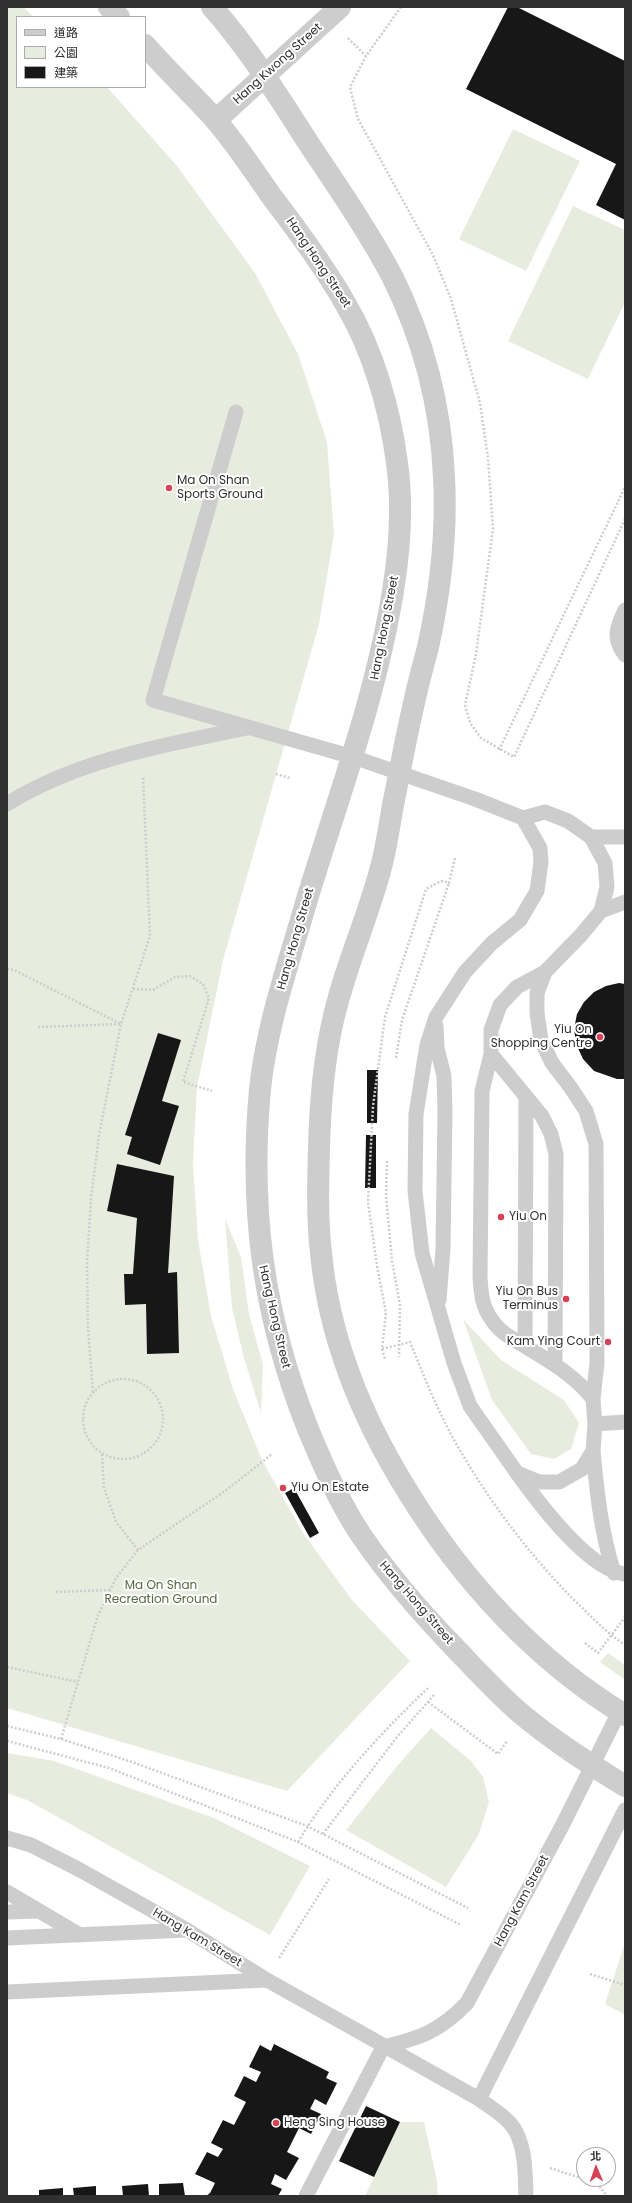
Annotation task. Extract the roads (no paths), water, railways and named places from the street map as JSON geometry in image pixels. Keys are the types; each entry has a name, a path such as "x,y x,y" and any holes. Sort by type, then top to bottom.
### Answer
{"street":[{"path":"109,7 119,16"},
{"path":"212,7 234,31 265,75 367,233 393,278 415,329 429,374 438,421 444,477 444,537 429,644 399,772 381,868 352,954 333,1021 323,1075 317,1197 321,1256 328,1298 339,1344 373,1430 423,1516 485,1597 530,1642 580,1684 622,1714"},
{"name":"Hang Kwong Street","path":"216,120 340,7"},
{"name":"Hang Hong Street","path":"146,46 216,120 313,252 348,306 372,361 386,411 397,461 401,502 400,546 389,618 375,681 353,757 309,892 275,1012 261,1082 258,1126 260,1254 274,1328 288,1378 321,1460 337,1494 360,1533 388,1571 434,1626 487,1682 517,1710 591,1765 625,1786"}],"lane":[{"path":"236,412 154,700 353,757 399,772 523,818 545,812 568,821 591,837 605,863 607,887 601,911 581,935 546,972 517,987 500,1005 491,1030 490,1054 482,1091 480,1277 482,1300 492,1321 506,1335 555,1364 582,1385 593,1399"},
{"path":"625,610 616,628 618,646 625,655"},
{"path":"7,804 79,769 142,750 250,728"},
{"path":"523,818 540,848 541,862 537,891 520,920 492,943 465,972 436,1017 427,1045 416,1114 415,1191 422,1253 454,1363 470,1406 539,1505 560,1529 619,1574"},
{"path":"591,837 625,837"},
{"path":"601,911 625,902"},
{"path":"546,972 537,993 537,1013 541,1040 552,1064 571,1088 586,1111 596,1144 597,1363 593,1399 595,1424 593,1451 598,1512 604,1543 619,1574"},
{"path":"436,1017 437,1048 444,1076 445,1112 443,1249 438,1308"},
{"path":"490,1054 542,1116 551,1134 556,1154 555,1364"},
{"path":"525,1346 526,1097"},
{"path":"595,1424 625,1422"},
{"path":"517,1473 539,1482 559,1482 582,1469 593,1451"},
{"name":"Hang Kam Street","path":"383,2047 407,2042 433,2031 452,2018 467,2003 562,1826 591,1765 622,1714"},
{"path":"479,2099 625,1810"},
{"name":"Hang Kam Street","path":"7,1838 31,1845 48,1853 187,1930 267,1980 383,2047 479,2099 501,2116 516,2132 525,2160 526,2196"},
{"path":"7,1892 80,1935"},
{"path":"7,1912 38,1910"},
{"path":"7,1938 187,1930"},
{"path":"7,1992 267,1980"},
{"path":"306,2196 383,2047"}],"place":[{"name":"Ma On Shan Sports Ground","path":"169,488"},
{"name":"Yiu On Shopping Centre","path":"600,1037"},
{"name":"Yiu On","path":"501,1217"},
{"name":"Yiu On Bus Terminus","path":"566,1299"},
{"name":"Kam Ying Court","path":"608,1342"},
{"name":"Yiu On Estate","path":"283,1488"},
{"name":"Heng Sing House","path":"276,2123"}],"park label":[{"name":"Ma On Shan Recreation Ground","path":"161,1593"}]}
